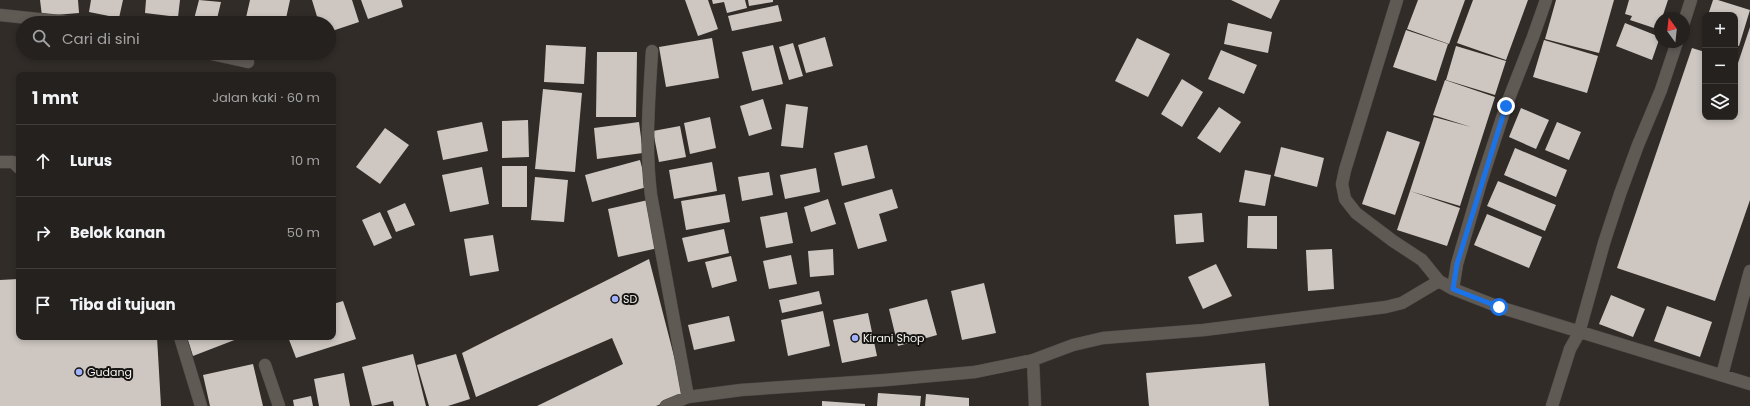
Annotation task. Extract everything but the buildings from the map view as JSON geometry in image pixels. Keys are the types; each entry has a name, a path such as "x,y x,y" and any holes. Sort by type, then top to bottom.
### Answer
{"street":[{"path":"1397,0 1342,184 1345,199 1356,213 1393,241 1422,260 1439,281 1453,289 1499,307 1750,384"},
{"path":"1453,289 1457,264 1481,182 1506,106 1534,37 1546,0"},
{"path":"1687,12 1691,0"},
{"path":"0,15 16,17"},
{"path":"1552,406 1570,349 1579,332 1604,243 1620,194 1675,48"},
{"path":"652,51 647,132 648,168 651,195 688,397"},
{"path":"239,60 248,62"},
{"path":"0,162 13,162 16,165"},
{"path":"1722,375 1750,271"},
{"path":"666,406 688,397 741,390 975,372 1033,360 1073,346 1103,338 1204,330 1386,307 1402,303 1439,281"},
{"path":"181,340 201,406"},
{"path":"1033,360 1035,406"},
{"path":"265,365 279,406"}],"place":[{"name":"SD","path":"615,299"},
{"name":"Kirani Shop","path":"855,338"},
{"name":"Gudang","path":"79,372"}],"route":[{"path":"1499,307 1453,289 1457,264 1481,182 1506,106"}]}
